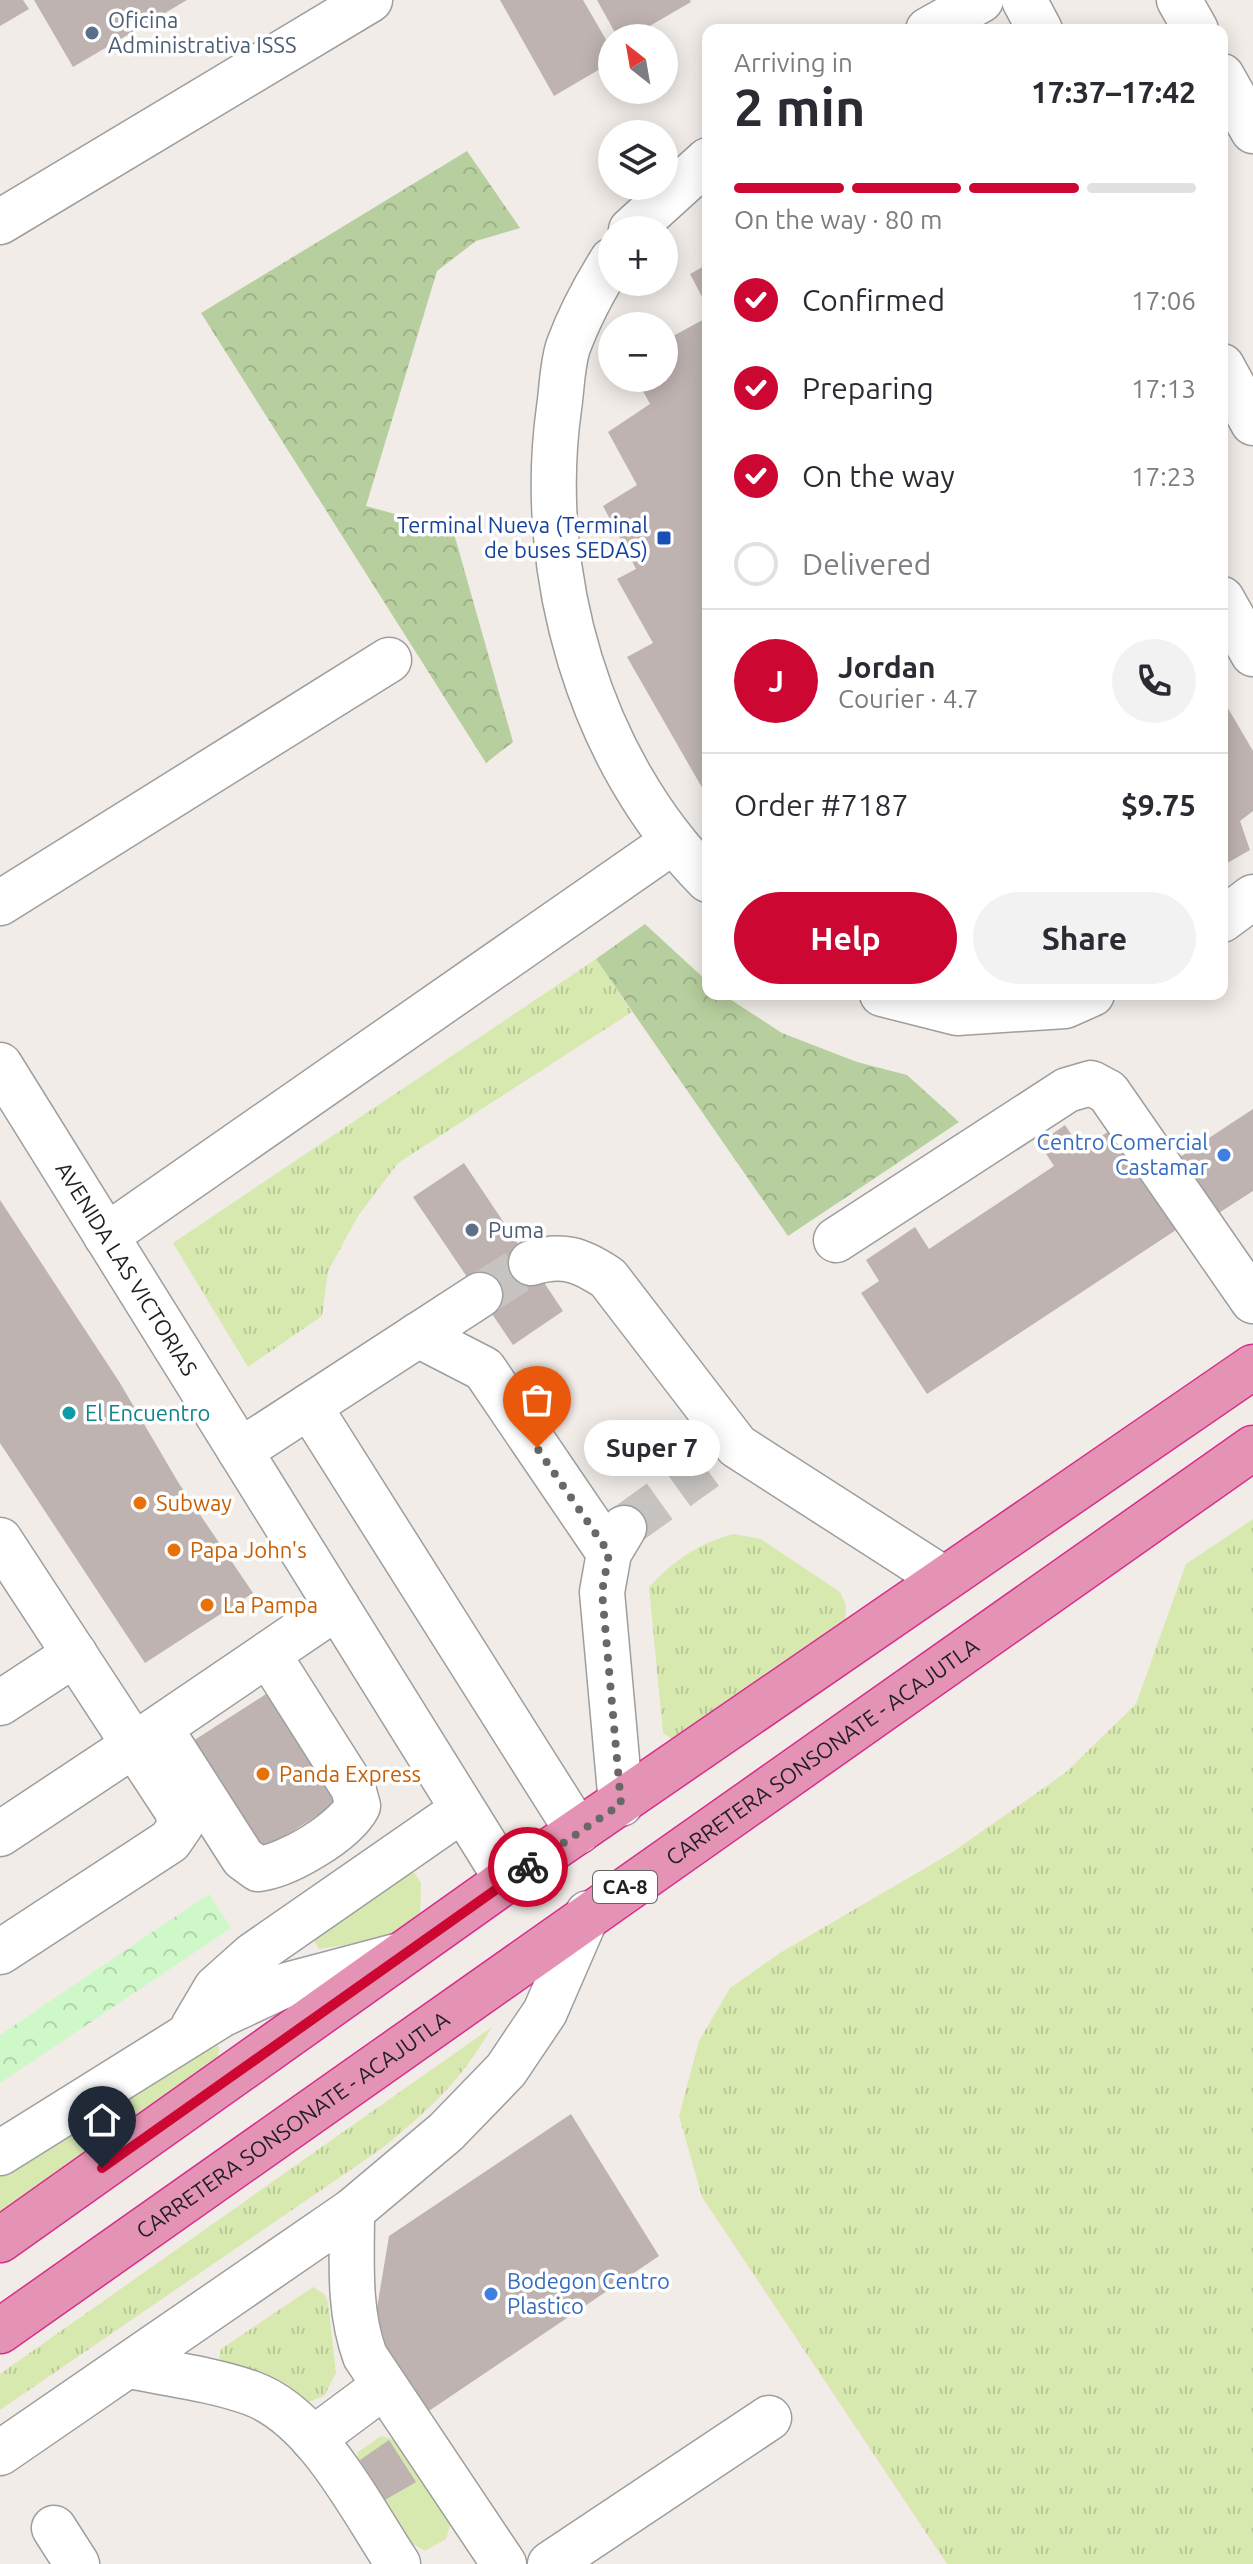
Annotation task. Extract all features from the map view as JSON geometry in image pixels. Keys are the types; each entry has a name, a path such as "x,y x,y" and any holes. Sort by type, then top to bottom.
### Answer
{"highway":[{"path":"0,2240 507,1880 1253,1367"},
{"name":"CARRETERA SONSONATE - ACAJUTLA","path":"0,2331 588,1913 1253,1448"}],"street":[{"path":"0,222 370,0"},
{"path":"939,24 981,0"},
{"path":"1024,0 1037,24"},
{"path":"1179,0 1193,24"},
{"path":"1228,87 1253,131"},
{"path":"646,216 702,165"},
{"path":"598,283 568,349 555,438 555,521 563,599 588,681 625,766 671,843 702,874"},
{"path":"1228,377 1253,423"},
{"path":"1228,610 1253,654"},
{"path":"0,903 389,660"},
{"path":"106,1236 671,843"},
{"path":"1228,916 1253,897"},
{"path":"906,1000 957,1013 1065,1006 1078,1000"},
{"name":"AVENIDA LAS VICTORIAS","path":"0,1065 507,1880"},
{"path":"836,1240 1067,1090 1091,1083 1108,1092 1253,1301"},
{"path":"531,1263 554,1256 582,1261 608,1278 722,1457 944,1579"},
{"path":"240,1451 480,1295"},
{"path":"418,1335 484,1369 616,1540 602,1592 621,1804"},
{"path":"309,1406 578,1832"},
{"path":"4,1555 75,1654 147,1736 243,1858 258,1869 278,1867 350,1820 358,1806 353,1788 268,1654"},
{"path":"0,1834 337,1607"},
{"path":"0,1703 75,1654"},
{"path":"0,1952 170,1841 181,1825 147,1736"},
{"path":"188,2035 216,1988 253,1955 462,1810"},
{"path":"0,2453 352,2211 446,2132 506,2070 545,2012 588,1913"},
{"path":"0,2153 188,2035 283,1986 406,1953"},
{"path":"352,2211 352,2298 356,2331 383,2387 504,2564"},
{"path":"129,2366 252,2393 289,2413 313,2439 398,2564"},
{"path":"313,2439 383,2387"},
{"path":"550,2564 769,2418"},
{"path":"54,2528 77,2564"}],"green space":[{"path":"467,151 520,228 476,241 437,271 366,506 453,530 513,742 486,763 201,313"},
{"path":"645,924 702,976 702,1000 731,1000 782,1033 857,1062 907,1075 959,1122 788,1236 596,959"},
{"path":"596,959 632,1012 398,1163 358,1216 328,1271 322,1316 248,1367 173,1243"},
{"path":"1253,1519 1253,2564 947,2564 702,2197 679,2116 699,2041 730,1988 780,1953 951,1853 1065,1773 1136,1704 1186,1564"},
{"path":"734,1534 761,1539 840,1592 846,1605 845,1624 675,1741 663,1733 649,1587 688,1554"},
{"path":"412,1869 421,1883 420,1919 414,1927 383,1939 319,1949 310,1934"},
{"path":"209,1894 231,1928 0,2083 0,2035"},
{"path":"492,2027 443,2094 381,2149 0,2410 0,2374"},
{"path":"205,2038 214,2039 219,2048 218,2065 0,2212 0,2176"},
{"path":"313,2287 324,2294 328,2302 336,2373 324,2396 306,2402 285,2397 247,2378 219,2358 221,2349"},
{"path":"381,2436 396,2440 450,2525 446,2539 425,2551 406,2540 357,2463 358,2452"}],"building":[{"path":"0,0 23,0 29,9 0,26"},
{"name":"Oficina Administrativa ISSS","path":"34,0 187,0 73,67"},
{"path":"500,0 583,0 598,26 598,70 554,96"},
{"path":"597,0 691,2 653,24 610,24"},
{"path":"702,267 702,297 690,274"},
{"name":"Terminal Nueva (Terminal de buses SEDAS)","path":"702,320 702,788 627,657 653,643 617,579 636,569 603,506 637,485 608,432 650,404 644,392 678,392 678,333"},
{"path":"1228,708 1253,751 1253,811 1240,821 1250,850 1228,863"},
{"path":"1253,1109 1253,1191 1214,1216 1177,1159"},
{"path":"1065,1125 1081,1149 1111,1130 1176,1230 927,1394 861,1293 879,1281 866,1260 915,1227 929,1249 1054,1166 1039,1143"},
{"name":"Puma","path":"464,1163 563,1311 513,1345 413,1197"},
{"name":"El Encuentro","path":"0,1200 120,1383 178,1482 253,1593 145,1663 0,1443"},
{"name":"Panda Express","path":"274,1689 343,1799 252,1857 182,1748"},
{"name":"Bodegon Centro Plastico","path":"571,2114 659,2256 420,2417 373,2332 389,2236"},
{"path":"389,2440 416,2482 385,2500 360,2460"}],"tunnel":[{"path":"480,1295 531,1263"},
{"path":"624,1527 706,1468"}],"way so far":[{"path":"528,1867 621,1804 602,1592 609,1553 537,1448"}],"place":[{"name":"Oficina Administrativa ISSS","path":"92,33"},
{"name":"Terminal Nueva (Terminal de buses SEDAS)","path":"664,538"},
{"name":"Centro Comercial Castamar","path":"1224,1155"},
{"name":"Puma","path":"472,1230"},
{"name":"El Encuentro","path":"69,1413"},
{"name":"Super 7","path":"537,1448"},
{"name":"Subway","path":"140,1503"},
{"name":"Papa John's","path":"174,1550"},
{"name":"La Pampa","path":"207,1605"},
{"name":"Panda Express","path":"263,1774"},
{"name":"Bodegon Centro Plastico","path":"491,2294"}],"route":[{"path":"102,2168 528,1867"}]}
